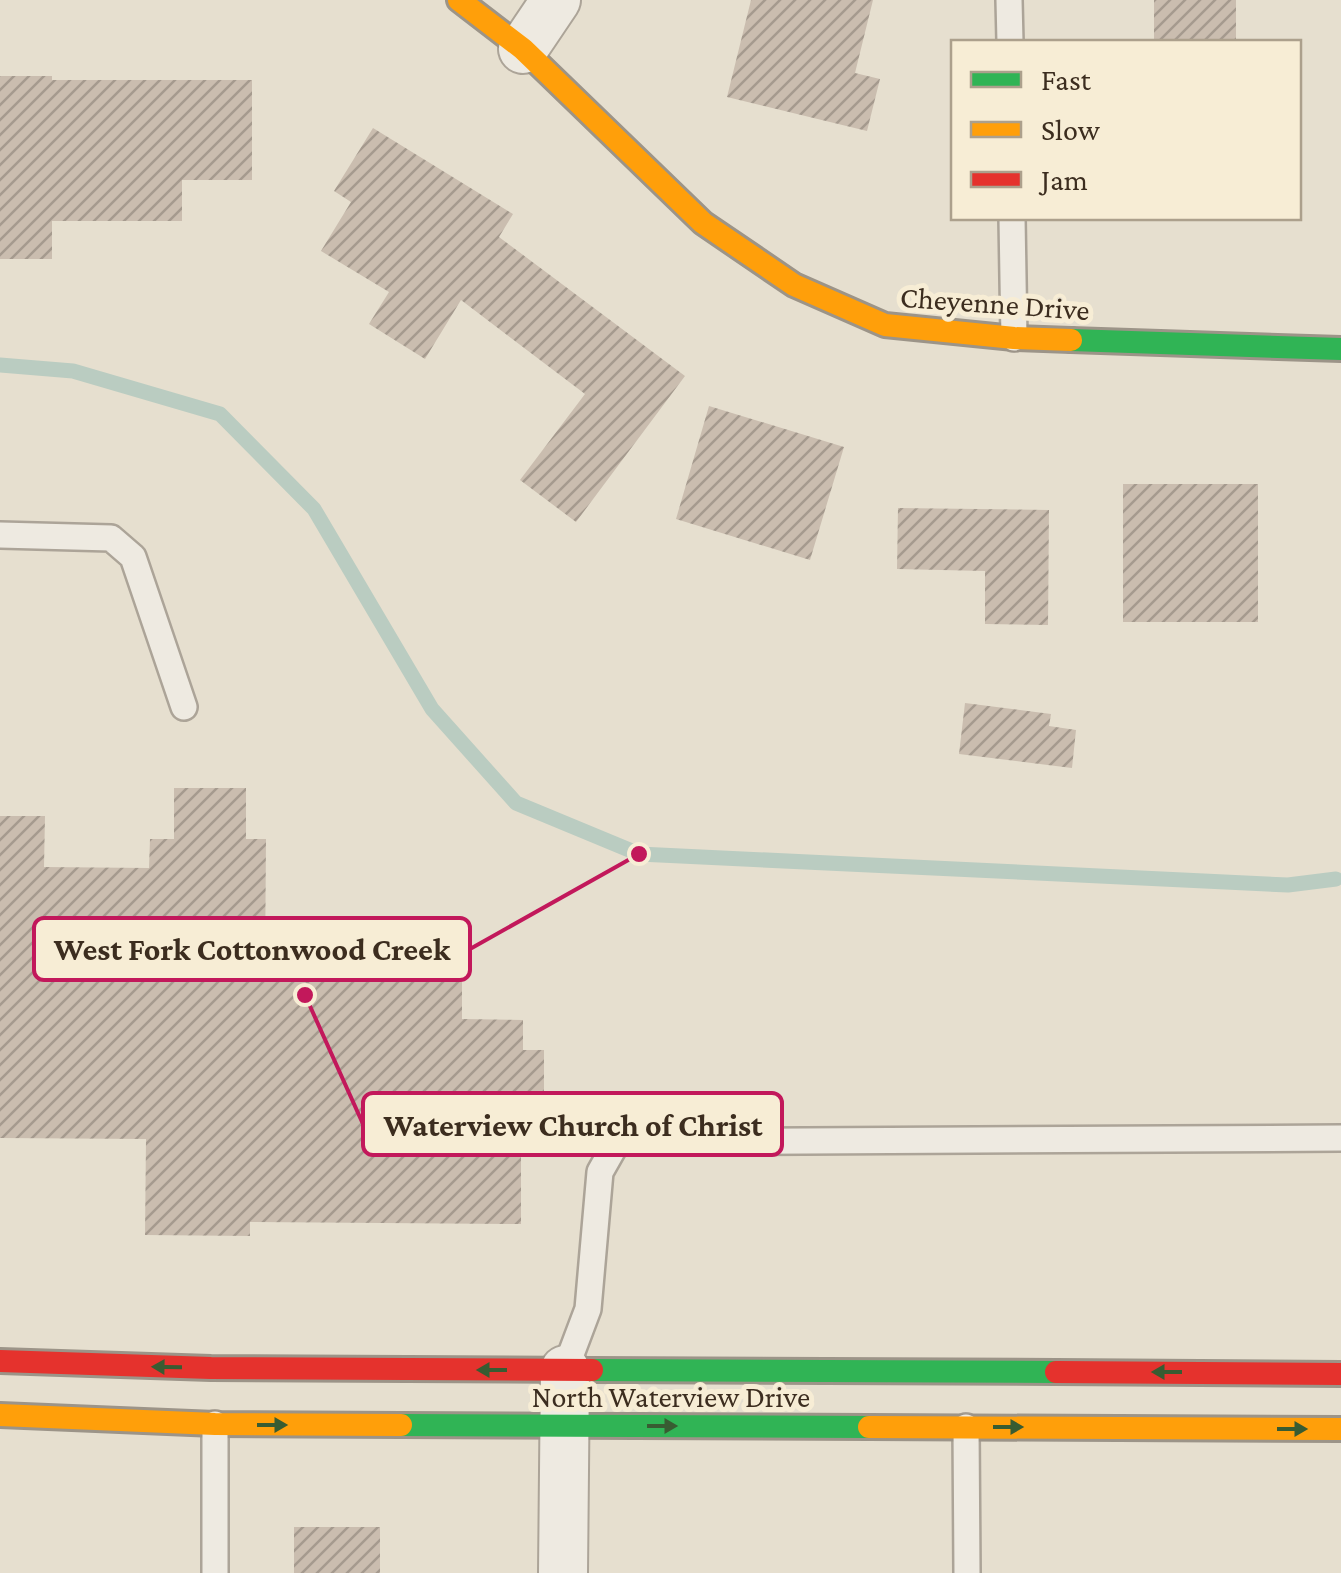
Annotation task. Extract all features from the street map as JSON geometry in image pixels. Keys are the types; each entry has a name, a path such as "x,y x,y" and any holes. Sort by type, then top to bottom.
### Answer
{"street":[{"name":"Cheyenne Drive","path":"459,0 523,49 704,223 794,285 884,325 1014,338 1341,349"},
{"path":"523,49 556,0"},
{"name":"North Waterview Drive","path":"0,1361 192,1368 1341,1374"},
{"path":"563,1573 565,1370"},
{"name":"North Waterview Drive","path":"0,1415 215,1424 1341,1429"}],"lane":[{"path":"1009,0 1010,40"},
{"path":"1012,220 1014,338"},
{"path":"0,536 111,538 133,558 184,708"},
{"path":"565,1370 588,1310 600,1172 617,1142 1341,1138"},
{"path":"214,1573 215,1424"},
{"path":"966,1427 967,1573"}],"building":[{"path":"751,0 873,0 855,73 880,79 867,131 727,97"},
{"path":"1154,0 1236,0 1236,40 1154,40"},
{"path":"0,76 52,76 52,80 252,80 252,180 182,180 182,221 52,221 52,259 0,259"},
{"path":"373,128 513,214 499,237 685,376 576,522 520,480 585,394 461,300 425,359 369,324 389,292 321,251 351,202 334,191"},
{"path":"709,406 844,447 810,560 676,519"},
{"path":"1123,484 1258,484 1258,622 1123,622"},
{"path":"898,508 1049,510 1048,625 985,624 985,571 897,569"},
{"path":"965,703 1051,714 1049,726 1076,730 1072,768 959,754"},
{"path":"174,788 246,788 246,839 266,839 265,970 462,971 462,1019 523,1020 523,1050 544,1050 544,1155 521,1155 521,1224 250,1222 250,1236 145,1235 146,1139 0,1138 0,816 45,816 44,867 149,868 150,839 174,839"},
{"path":"294,1527 380,1527 380,1573 294,1573"}],"waterway":[{"path":"0,365 73,371 220,414 314,509 432,709 516,803 639,854 1288,885 1336,879"}],"traffic: fast":[{"path":"1071,340 1341,349"},
{"path":"592,1370 1056,1372"},
{"path":"401,1425 869,1427"}],"traffic: slow":[{"path":"459,0 523,49 703,223 794,285 885,325 1071,340"},
{"path":"0,1415 215,1424 401,1425"},
{"path":"869,1427 1341,1429"}],"traffic: jam":[{"path":"0,1361 211,1368 592,1370"},
{"path":"1056,1372 1341,1374"}],"place":[{"name":"West Fork Cottonwood Creek","path":"639,854"},
{"name":"Waterview Church of Christ","path":"305,995"}]}
